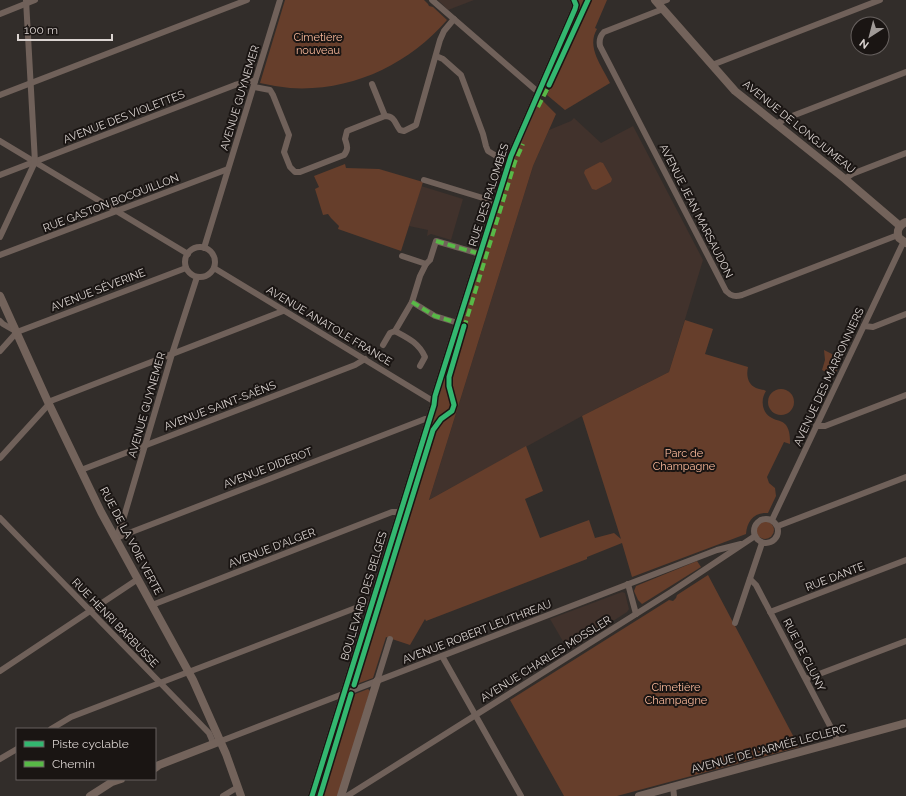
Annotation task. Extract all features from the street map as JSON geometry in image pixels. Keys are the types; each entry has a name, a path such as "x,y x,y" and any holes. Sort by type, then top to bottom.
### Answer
{"street":[{"path":"0,14 26,2 35,0"},
{"path":"0,95 247,0"},
{"name":"AVENUE GUYNEMER","path":"204,248 280,0"},
{"path":"432,0 538,92"},
{"name":"RUE DES PALOMBES","path":"433,401 508,163 575,9 576,5 574,0"},
{"path":"659,4 667,0"},
{"path":"712,65 880,0"},
{"path":"0,237 35,162 26,2"},
{"name":"AVENUE DE LONGJUMEAU","path":"659,4 735,91 903,224"},
{"name":"AVENUE JEAN MARSAUDON","path":"659,4 604,32 599,42 726,291 729,294 736,296 742,295 898,235"},
{"path":"255,84 270,90 274,94 290,135 284,152 290,167 295,172 300,172 344,155 347,152 348,146 345,139 348,132 385,116 391,117 400,130 404,131 416,125 444,31 454,19"},
{"path":"436,56 443,59 462,75 488,150 508,163"},
{"path":"776,124 787,118 906,72"},
{"name":"AVENUE DES VIOLETTES","path":"0,176 234,85 250,81 255,84"},
{"path":"372,84 385,116"},
{"path":"0,141 188,254"},
{"path":"845,178 906,153"},
{"name":"RUE GASTON BOCQUILLON","path":"0,255 228,169"},
{"path":"424,180 496,202"},
{"path":"903,224 898,229 898,235 905,243"},
{"path":"383,345 390,333 395,331 412,302 426,264 430,260 436,241 480,254"},
{"name":"AVENUE DES MARRONNIERS","path":"772,520 905,243"},
{"path":"195,248 204,248 210,250 213,254 215,259 214,268 208,275 204,277 197,277 190,273 186,268 185,260 188,254 195,248"},
{"path":"402,256 426,264"},
{"name":"AVENUE SÉVERINE","path":"17,332 186,268"},
{"name":"AVENUE ANATOLE FRANCE","path":"214,268 433,401"},
{"name":"AVENUE GUYNEMER","path":"116,538 123,520 172,354 197,277"},
{"name":"RUE DE LA VOIE VERTE","path":"0,296 81,470 138,579 189,671 221,741 241,796"},
{"path":"412,302 435,316 458,323"},
{"path":"0,458 49,403 283,311"},
{"path":"864,326 869,328 873,327 906,314"},
{"path":"0,321 17,332 0,351"},
{"path":"395,331 414,342 420,348 425,357 420,366"},
{"name":"AVENUE SAINT-SAËNS","path":"81,470 355,365 364,359"},
{"path":"816,426 825,426 906,395"},
{"name":"BOULEVARD DES BELGES","path":"312,796 434,405 433,401"},
{"name":"AVENUE DIDEROT","path":"116,538 425,419 429,419"},
{"path":"778,526 906,478"},
{"name":"AVENUE D'ALGER","path":"152,604 392,512 400,512"},
{"name":"RUE HENRI BARBUSSE","path":"0,518 208,733 212,740 212,744"},
{"path":"764,519 772,520 778,526 777,538 770,543 762,543 755,536 754,528 758,522 764,519"},
{"name":"AVENUE CHARLES MOSSLER","path":"347,796 721,560 741,544 755,536"},
{"path":"735,623 762,543"},
{"name":"AVENUE ROBERT LEUTHREAU","path":"221,741 717,550 741,544"},
{"name":"RUE DANTE","path":"770,612 906,560"},
{"path":"0,671 138,579"},
{"name":"RUE DE CLUNY","path":"750,579 756,585 838,741"},
{"path":"628,584 636,614"},
{"path":"53,728 71,717 189,671 366,604 371,604"},
{"path":"341,796 390,638"},
{"path":"806,679 906,641"},
{"path":"442,656 521,796"},
{"name":"AVENUE DE L'ARMÉE LECLERC","path":"639,796 906,723"},
{"path":"156,767 159,764 221,741"},
{"path":"0,759 16,750"},
{"path":"90,796 112,782 118,780"},
{"path":"673,786 674,796"},
{"path":"223,796 238,787"}],"shaded area":[{"path":"438,0 474,0 448,10"},
{"path":"574,118 601,143 633,126 703,260 669,372 582,416 429,500 533,166 549,130 571,121"},
{"path":"421,186 463,199 451,240 431,234 427,236 428,230 409,226"},
{"path":"622,592 625,593 629,609 627,612 568,650 550,619"}],"green space":[{"name":"Cimetière nouveau","path":"285,0 424,0 429,6 433,7 447,20 432,36 415,50 377,72 356,80 335,85 313,88 286,88 260,83"},
{"path":"577,0 586,0 549,82 546,81"},
{"path":"590,0 607,0 595,28 597,29 593,43 596,56 610,83 565,110 547,95"},
{"name":"Parc de Champagne","path":"540,100 542,100 556,114 533,166 429,500 526,446 543,491 525,499 540,538 589,520 595,538 614,533 621,539 582,416 669,372 685,320 713,329 705,354 748,367 747,374 749,382 756,388 766,391 763,398 764,410 769,416 783,422 786,425 790,434 790,444 784,442 767,477 769,483 775,488 776,496 768,513 759,514 752,518 748,525 746,534 632,577 622,543 587,557 587,559 426,621 425,619 410,645 386,637 373,678 354,685 352,682 438,405 437,397 510,165"},
{"path":"600,162 603,163 612,179 611,182 596,190 592,189 584,173 585,170"},
{"path":"345,164 346,168 379,169 423,182 401,251 338,229 339,226 328,214 323,215 315,189 319,187 314,176"},
{"path":"824,350 842,359 834,376 822,370 825,360"},
{"path":"781,389 790,393 794,402 790,411 781,415 772,411 768,402 772,393"},
{"path":"765,521 771,524 774,530 771,536 765,539 759,536 756,530 759,524"},
{"path":"697,561 701,567 642,604 638,600 634,591 636,586"},
{"name":"Cimetière Champagne","path":"708,575 799,747 617,796 564,796 510,700 669,600 673,601 677,595"},
{"path":"368,689 370,691 338,796 315,796 345,698"}],"marked path":[{"path":"538,107 551,82"},
{"path":"464,328 515,162 523,144"},
{"path":"436,241 480,254"},
{"path":"412,302 435,316 458,323"}],"cycle path":[{"path":"312,796 434,405 435,396 511,156 575,9 576,5 574,0"},
{"path":"549,85 588,0"},
{"path":"354,685 433,430 441,419 452,411 454,405 449,386 449,377 464,326"},
{"path":"320,796 351,694"}]}
